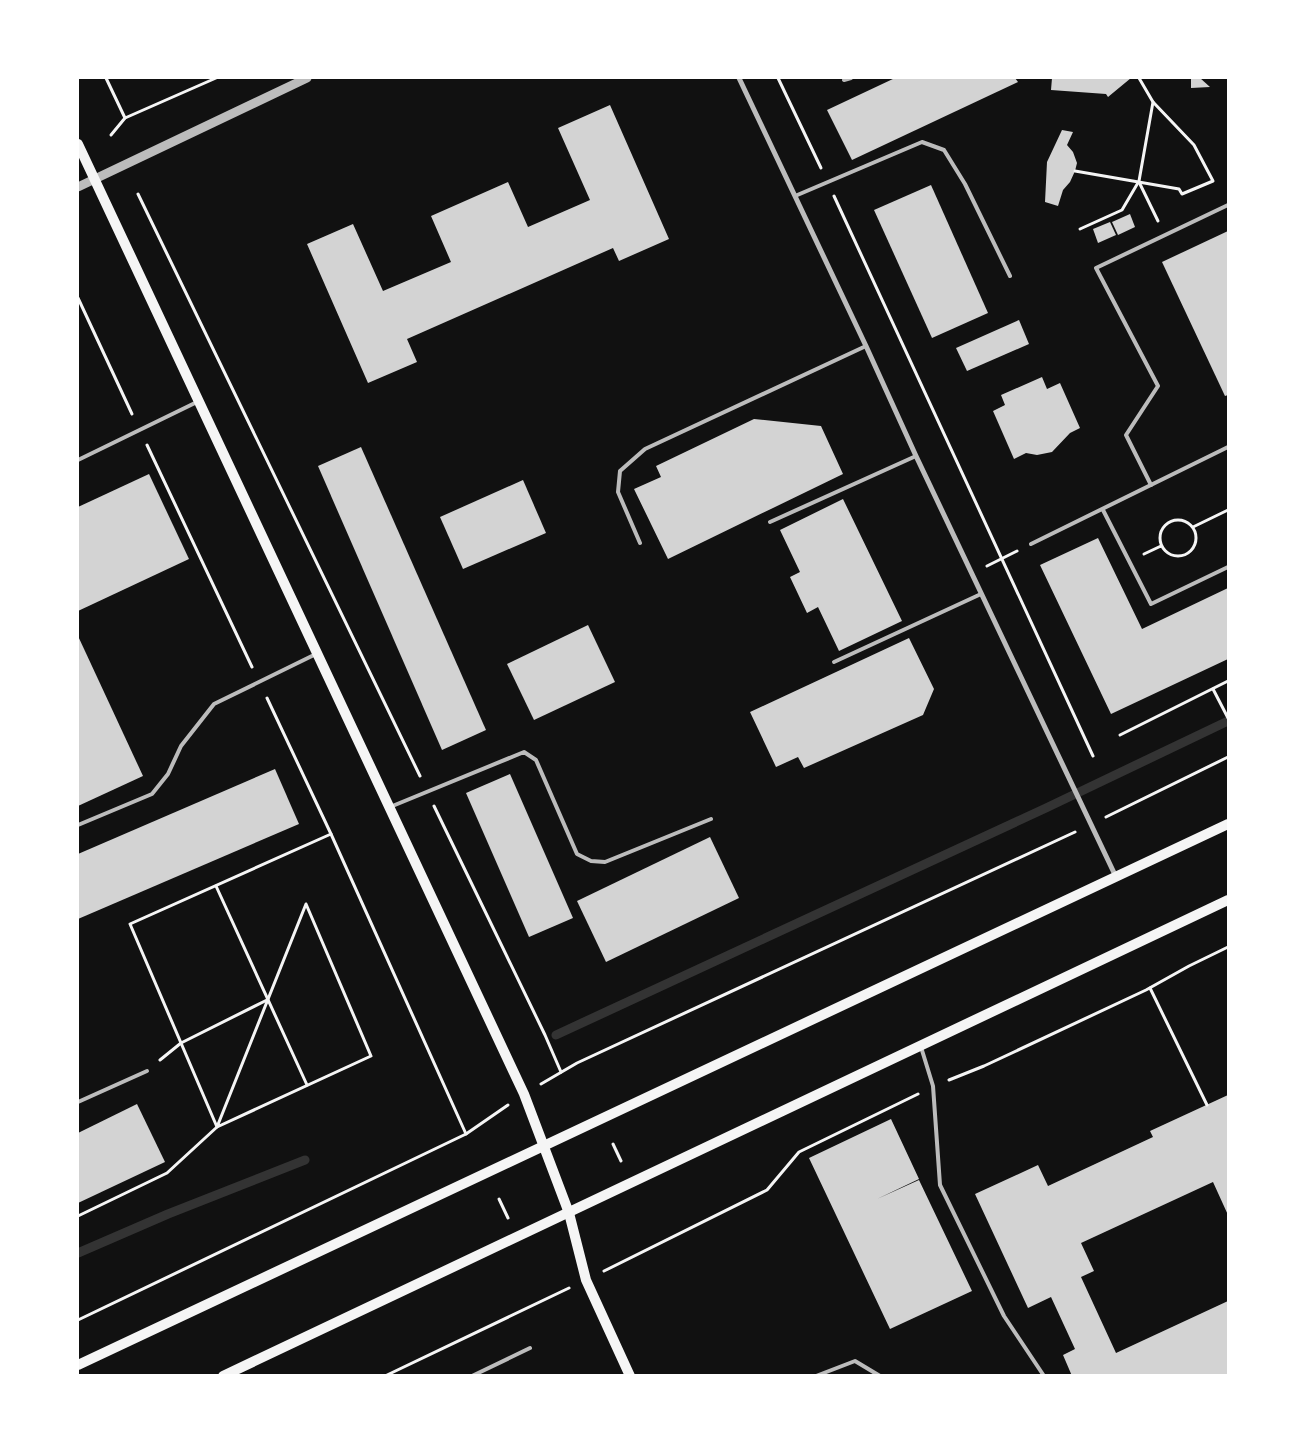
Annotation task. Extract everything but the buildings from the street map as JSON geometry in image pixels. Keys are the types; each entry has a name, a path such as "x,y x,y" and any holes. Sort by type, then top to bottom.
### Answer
{"main road":[{"path":"78,144 524,1094 569,1213 586,1280 630,1376"},
{"path":"78,1365 1228,824"},
{"path":"223,1376 1228,900"}],"street":[{"path":"78,187 307,78"},
{"path":"739,78 1116,878"}],"lane":[{"path":"844,80 851,78"},
{"path":"795,196 922,142 944,150 965,184 1010,276"},
{"path":"1151,485 1126,435 1158,386 1096,268 1228,205"},
{"path":"640,543 618,492 620,471 645,449 866,346"},
{"path":"78,460 199,400"},
{"path":"1031,544 1228,448"},
{"path":"770,522 916,456"},
{"path":"1103,510 1151,604 1228,567"},
{"path":"834,662 982,594"},
{"path":"78,826 152,794 168,774 181,746 214,704 318,653"},
{"path":"390,807 524,752 536,760 578,854 591,861 605,862 711,819"},
{"path":"920,1045 934,1086 940,1185 1004,1316 1044,1376"},
{"path":"78,1102 147,1071"},
{"path":"472,1376 530,1348"},
{"path":"816,1376 855,1361 880,1376"}],"path":[{"path":"106,78 125,118"},
{"path":"111,134 125,118 216,78"},
{"path":"778,78 1093,756"},
{"path":"1075,171 1179,189 1182,194 1213,181 1194,144 1153,102 1139,78"},
{"path":"1080,228 1122,210 1139,181 1153,102"},
{"path":"1139,181 1165,235"},
{"path":"138,194 424,784"},
{"path":"78,298 331,834 466,1134 78,1320"},
{"path":"1192,527 1228,510"},
{"path":"1182,520 1192,527 1196,539 1190,551 1186,554 1174,555 1164,550 1161,546 1160,534 1170,521 1182,520"},
{"path":"972,574 1031,544"},
{"path":"1120,735 1228,682"},
{"path":"1213,689 1228,718"},
{"path":"432,802 545,1035 561,1072 586,1058 1090,825 1228,757"},
{"path":"217,1128 130,924 331,834"},
{"path":"216,885 307,1085"},
{"path":"78,1216 167,1173 217,1128 371,1056 306,904 217,1128"},
{"path":"385,1376 586,1280 767,1190 800,1152 934,1086 984,1066 1150,988 1228,947"},
{"path":"1150,988 1207,1105"},
{"path":"147,1071 181,1043 268,999"},
{"path":"613,1144 621,1161"},
{"path":"499,1199 508,1218"}],"waterway":[{"path":"556,1035 1046,808 1228,721"},
{"path":"78,1253 168,1214 305,1160"}]}
